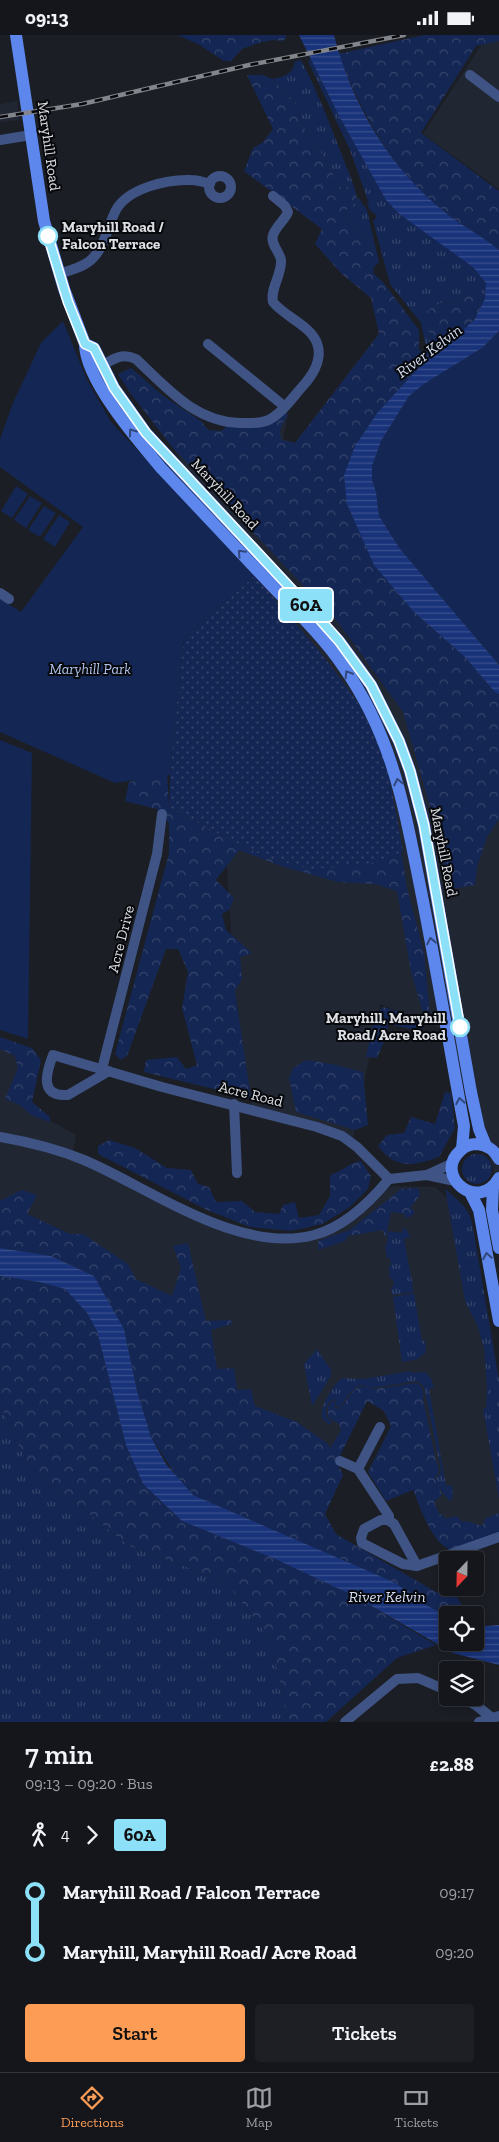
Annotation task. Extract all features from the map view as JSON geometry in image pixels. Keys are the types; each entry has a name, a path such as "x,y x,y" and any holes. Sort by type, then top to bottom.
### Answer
{"main road":[{"name":"Maryhill Road","path":"16,35 44,221 59,275 85,344 94,348 107,396 137,439 169,476 259,564 323,623 371,685 399,741 410,771 424,825 471,1093 478,1129 486,1146"},
{"name":"Maryhill Road","path":"259,564 344,666 373,716 387,747 408,826 434,958 464,1126 462,1149"},
{"path":"496,1183 486,1191 470,1192 464,1190 455,1181 452,1163 462,1149 469,1145 478,1144 492,1150 499,1159"},
{"path":"496,1183 492,1210 499,1249"},
{"path":"470,1192 479,1210 499,1321"}],"street":[{"path":"470,75 499,97"},
{"path":"0,140 30,130"},
{"path":"59,275 85,264 94,257 115,212 128,197 151,187 172,182 190,180 210,184"},
{"path":"98,368 126,355 136,359 186,405 201,415 216,420 236,423 266,421 284,406 313,373 319,351 318,344 310,333 273,302 272,293 281,259 274,243 273,235 288,212 273,196"},
{"path":"208,344 284,406"},
{"name":"Acre Drive","path":"106,1070 157,854 162,814"},
{"name":"Acre Road","path":"106,1070 74,1093 62,1095 51,1091 47,1085 47,1070 53,1055 106,1070 162,1087 234,1104 317,1127 342,1136 357,1147 389,1179"},
{"path":"234,1104 237,1173"},
{"path":"0,1137 30,1142 70,1155 203,1219 265,1237 290,1239 315,1235 338,1225 370,1202 389,1179 427,1175 455,1181"},
{"path":"427,1175 452,1163"},
{"path":"358,1469 380,1427"},
{"path":"340,1461 358,1469 388,1516 388,1520"},
{"path":"417,1566 394,1524 388,1520 381,1520 364,1529 361,1538 362,1543 367,1547 403,1564 417,1566 499,1537"},
{"path":"345,1722 397,1679 405,1677 418,1678 439,1687"},
{"path":"477,1706 495,1717"},
{"path":"479,1722 495,1717"}],"shaded area":[{"path":"499,37 499,189 423,134 484,41"},
{"path":"17,101 19,120 0,122 0,104"},
{"path":"379,333 499,665 499,1186 447,1031 380,1004 352,1143 252,1109 235,991 225,838 255,576 173,448 118,374 131,368 162,395 201,421 211,432 221,431 229,425 284,412 288,415 283,439 295,443"},
{"path":"0,1044 38,1055 30,1109 76,1135 73,1155 232,1229 296,1241 342,1223 392,1186 435,1187 466,1214 499,1422 499,1526 437,1532 402,1391 364,1394 314,1479 0,1236"}],"green space":[{"path":"177,35 286,35 286,38 283,41 262,42 242,49 231,61 224,61 198,44"},
{"path":"424,35 499,35 499,41 476,46 421,133 499,191 499,250 446,213 410,179 381,141 369,121 338,54"},
{"path":"311,59 339,116 390,205 398,213 467,260 485,280 486,296 484,303 480,302 479,297 466,296 461,303 446,301 425,314 418,315 425,320 429,329 430,343 427,345 421,323 390,284 373,221 377,216 370,210 366,201 369,204 350,150 308,61"},
{"path":"301,60 322,105 353,183 344,189 340,187 319,149 302,125 294,101 272,79 287,75 294,66 295,61"},
{"path":"247,75 263,75 272,79 294,101 302,125 319,149 340,187 344,189 353,183 358,201 346,210 345,215 361,234 374,241 379,262 374,267 373,273 383,282 419,330 419,350 425,353 430,341 427,324 425,320 419,318 419,312 421,311 425,314 428,310 446,302 461,303 468,293 474,290 481,294 479,300 484,303 470,325 424,362 378,412 355,446 347,504 357,525 414,612 465,657 494,691 499,694 499,819 487,837 477,867 475,885 446,890 442,848 403,712 338,622 173,448 118,374 131,368 162,395 201,421 208,430 221,431 229,425 284,412 288,415 281,427 282,440 295,443 379,334 371,298 342,274 315,244 322,229 244,171 253,148 263,142 273,129"},
{"path":"358,197 367,210 374,241 361,234 345,215 346,210 358,201"},
{"name":"Maryhill Park","path":"63,321 87,380 111,422 255,576 184,637 170,775 115,783 0,732 0,599 21,612 83,527 0,467 0,439 13,403 41,343"},
{"path":"499,331 499,665 400,549 379,516 376,492 372,480 372,466 381,441 409,396 424,384 482,348"},
{"path":"16,486 28,494 12,518 1,511"},
{"path":"30,496 42,503 26,528 14,520"},
{"path":"44,506 56,513 40,537 28,530"},
{"path":"59,515 70,522 55,547 43,539"},
{"path":"255,576 320,652 358,702 385,754 403,851 381,861 353,866 309,869 266,857 169,807 170,775 184,637"},
{"path":"0,740 32,753 28,1039 0,1030"},
{"path":"167,771 169,807 266,857 309,869 398,831 407,888 424,953 430,1016 424,1016 411,972 397,891 375,884 338,882 284,867 239,850 216,880 234,898 229,910 222,914 226,930 252,953 240,957 242,979 235,991 251,1098 144,1072 146,1060 177,1057 186,1069 197,1065 182,1008 188,972 178,949 166,949 127,1056 120,1060 115,1054 169,853 169,823 157,809 125,801 129,782"},
{"path":"384,1007 422,1020 424,1027 420,1031 388,1024 386,1037 377,1058 366,1057 376,1012"},
{"path":"0,1037 32,1048 41,1060 32,1102 50,1117 50,1122 31,1115 20,1105 5,1099 18,1068 15,1056 0,1049"},
{"path":"306,1060 363,1072 368,1125 355,1130 296,1112 289,1078 293,1068"},
{"path":"445,1092 451,1093 455,1128 439,1157 406,1164 391,1159 385,1154 378,1146 387,1135 404,1133 411,1117 435,1124"},
{"path":"109,1140 135,1148 167,1168 191,1170 198,1184 209,1187 216,1202 242,1201 255,1212 279,1214 283,1205 295,1202 299,1218 319,1215 330,1196 330,1175 361,1161 371,1176 368,1189 350,1207 322,1224 291,1231 250,1227 207,1210 98,1154 98,1146"},
{"path":"477,1154 488,1158 492,1169 488,1180 477,1184 466,1180 462,1169 466,1158"},
{"path":"418,1188 420,1195 410,1208 415,1211 412,1216 405,1218 405,1214 391,1212 386,1236 384,1236 383,1230 348,1236 345,1241 318,1250 318,1241 350,1230 401,1189"},
{"path":"445,1188 464,1207 472,1222 499,1380 499,1498 483,1409 486,1408 487,1388 484,1348 478,1327 465,1301"},
{"path":"22,1190 37,1195 27,1214 70,1234 83,1234 128,1264 136,1279 172,1296 181,1268 173,1246 188,1243 206,1321 231,1320 232,1324 211,1330 217,1369 234,1368 237,1390 251,1389 255,1406 297,1422 328,1444 330,1448 341,1431 339,1424 328,1417 328,1407 332,1401 335,1401 335,1408 340,1409 354,1390 364,1386 374,1389 416,1383 420,1386 423,1392 438,1468 435,1478 442,1495 434,1502 440,1515 442,1514 445,1519 456,1516 463,1522 467,1521 482,1526 486,1518 499,1513 499,1533 463,1549 450,1549 435,1537 424,1518 413,1490 386,1501 368,1472 391,1426 384,1411 367,1401 337,1462 343,1475 325,1514 336,1534 439,1592 439,1596 456,1596 463,1606 439,1606 438,1613 419,1602 396,1583 193,1495 180,1482 151,1437 137,1391 124,1329 94,1276 52,1256 0,1248 0,1201"},
{"path":"403,1227 407,1230 410,1237 404,1239 412,1282 414,1282 412,1284 413,1292 392,1295 391,1287 394,1286 393,1279 390,1279 390,1258 387,1258 385,1245 387,1244 388,1231 402,1233"},
{"path":"0,1276 39,1282 65,1289 87,1313 97,1331 126,1445 143,1484 182,1521 275,1559 354,1596 436,1645 397,1658 326,1722 288,1722 271,1640 225,1581 129,1546 28,1465 0,1405"},
{"path":"414,1293 422,1341 425,1340 426,1352 418,1359 402,1362 393,1297"},
{"path":"317,1349 331,1370 331,1376 312,1406 304,1364"},
{"path":"411,1371 411,1373 425,1372 431,1378 434,1388 429,1389 446,1486 452,1485 453,1496 450,1501 437,1483 436,1479 441,1472 440,1465 424,1387 417,1381 372,1388 363,1385 358,1386 348,1395 340,1408 336,1406 335,1399 329,1402 326,1410 327,1418 332,1422 329,1425 322,1418 323,1408 328,1396 342,1378 363,1379"},
{"path":"0,1405 28,1465 129,1546 225,1581 271,1640 288,1722 0,1722"}],"water":[{"name":"River Kelvin","path":"299,35 334,35 341,60 362,110 390,155 426,196 452,218 499,250 499,331 482,348 424,384 409,396 381,441 372,466 372,480 376,492 379,516 400,549 499,665 499,694 494,691 465,657 414,612 374,565 347,504 344,475 355,446 378,412 424,362 474,320 485,299 486,283 473,267 398,213 386,200 339,116"},
{"name":"River Kelvin","path":"0,1248 51,1256 94,1276 124,1329 137,1391 151,1437 166,1464 193,1495 396,1583 420,1602 439,1612 439,1645 354,1596 275,1559 182,1521 143,1484 126,1445 97,1331 87,1313 65,1289 39,1282 0,1276"},
{"name":"River Kelvin","path":"499,1625 499,1665 450,1651 484,1651 484,1626"}],"railway":[{"path":"0,117 82,104 249,65 404,35"}],"bus line":[{"name":"60A","path":"48,236 68,302 85,344 94,348 114,388 130,412 171,461 339,641 371,685 399,741 410,771 424,825 460,1027"}],"place":[{"name":"Maryhill Road / Falcon Terrace","path":"48,236"},
{"name":"Maryhill, Maryhill Road/ Acre Road","path":"460,1027"}]}
